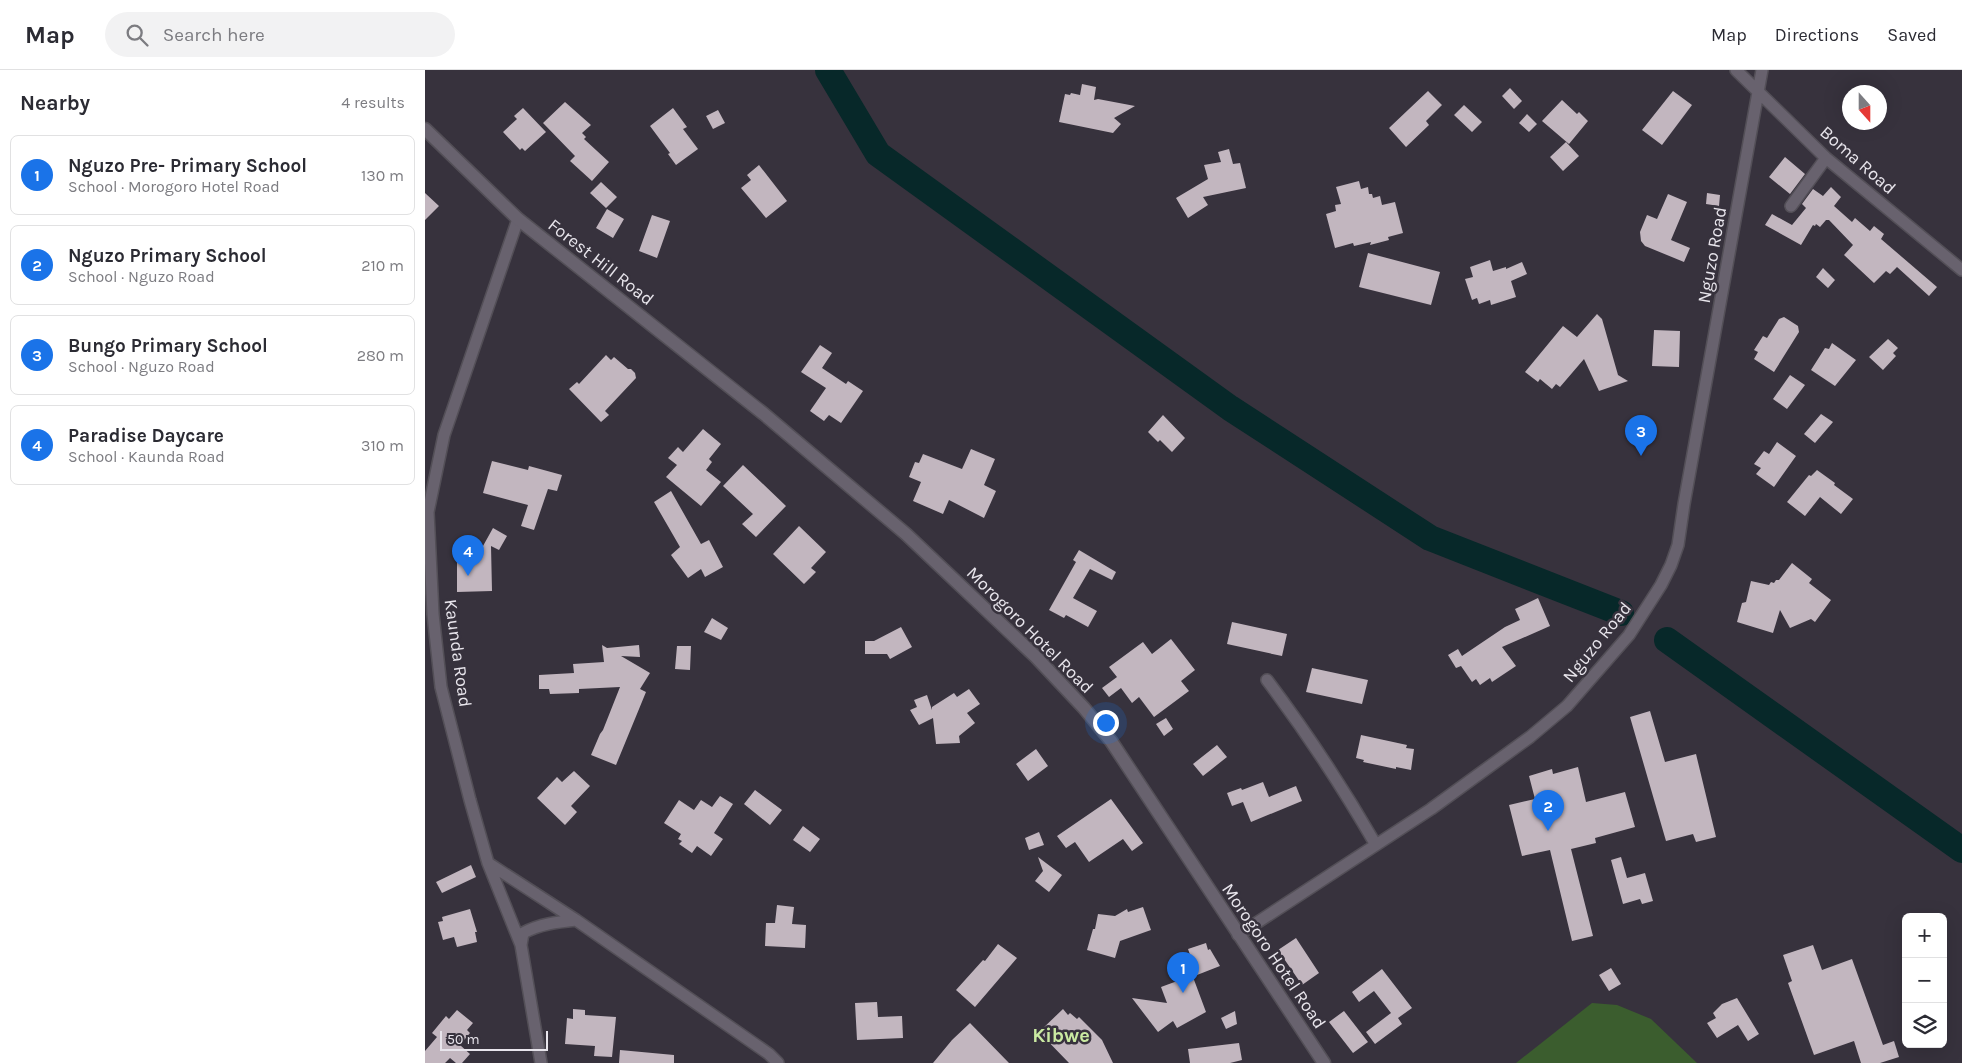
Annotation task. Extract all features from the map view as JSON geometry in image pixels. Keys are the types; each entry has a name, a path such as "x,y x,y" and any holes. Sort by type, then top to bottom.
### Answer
{"street":[{"name":"Boma Road","path":"1736,70 1826,158 1962,270"},
{"name":"Nguzo Road","path":"1238,935 1431,809 1547,725 1567,706 1629,635 1649,606 1671,566 1680,536 1684,504 1762,70"},
{"name":"Forest Hill Road","path":"425,128 518,219 764,414"},
{"path":"1791,206 1826,158"},
{"name":"Kaunda Road","path":"518,219 443,434 427,512 429,614 441,687 470,800 488,863 521,945 541,1063"},
{"name":"Morogoro Hotel Road","path":"764,414 906,534 1022,643 1084,708 1111,741 1324,1063"},
{"path":"1267,680 1303,728 1347,795 1376,845"},
{"path":"488,863 576,920 769,1054 778,1063"},
{"path":"521,945 523,933 531,929 546,924 576,920"}],"green space":[{"path":"1592,1003 1617,1005 1651,1019 1697,1063 1516,1063"}],"building":[{"path":"1082,84 1096,87 1094,100 1098,99 1135,106 1114,118 1121,124 1113,133 1059,122 1065,94 1080,95"},
{"path":"1510,88 1522,101 1514,109 1502,96"},
{"path":"1428,91 1442,105 1426,121 1429,125 1406,147 1389,128"},
{"path":"1673,91 1692,105 1662,145 1642,130"},
{"path":"1562,100 1588,121 1569,144 1542,121"},
{"path":"565,102 591,125 582,133 586,137 584,139 609,162 592,181 570,161 575,156 543,123"},
{"path":"1464,105 1482,122 1472,132 1454,115"},
{"path":"523,108 546,132 525,151 522,148 520,150 503,132 517,119 514,116"},
{"path":"673,108 687,127 683,129 698,149 676,165 668,154 670,153 650,126"},
{"path":"718,110 725,123 713,129 706,116"},
{"path":"1527,114 1537,124 1529,132 1519,123"},
{"path":"1566,142 1579,156 1563,171 1550,157"},
{"path":"1229,149 1233,164 1240,163 1246,188 1203,197 1208,205 1188,218 1176,198 1208,179 1204,165 1221,162 1218,152"},
{"path":"1785,157 1805,174 1790,194 1769,177"},
{"path":"759,165 787,201 766,218 741,188 751,180 747,175"},
{"path":"1359,181 1361,189 1368,187 1369,194 1372,194 1373,198 1380,196 1382,205 1395,202 1403,233 1388,237 1389,240 1370,245 1371,242 1354,246 1353,243 1335,248 1326,214 1336,211 1335,205 1341,204 1336,187"},
{"path":"601,182 617,197 606,208 590,193"},
{"path":"1831,187 1841,197 1834,206 1852,222 1855,218 1870,231 1874,226 1884,234 1881,239 1937,287 1929,296 1897,267 1890,274 1886,271 1874,283 1844,255 1853,245 1829,220 1826,220 1820,227 1816,224 1815,226 1813,225 1801,245 1765,225 1772,214 1792,225 1806,208 1802,204 1813,189 1823,196"},
{"path":"425,193 439,206 425,220"},
{"path":"1707,193 1720,195 1719,206 1706,204"},
{"path":"1668,194 1687,202 1671,240 1690,248 1684,262 1645,246 1641,241 1640,232 1647,215 1657,219"},
{"path":"607,209 624,219 613,238 596,228"},
{"path":"652,215 670,221 657,258 639,251"},
{"path":"1368,253 1440,272 1431,305 1359,287"},
{"path":"1490,260 1493,271 1506,267 1506,269 1522,262 1527,274 1511,281 1516,297 1491,305 1490,300 1479,304 1477,298 1472,300 1465,279 1473,277 1470,267"},
{"path":"1823,268 1835,280 1828,288 1816,277"},
{"path":"1597,314 1602,319 1618,375 1628,381 1599,391 1584,359 1560,387 1556,384 1552,389 1540,379 1538,382 1525,372 1563,326 1577,337"},
{"path":"1784,317 1798,326 1799,332 1774,372 1754,359 1758,352 1754,350 1763,336 1767,338 1779,319"},
{"path":"1654,330 1680,331 1679,367 1652,366"},
{"path":"1888,339 1898,348 1893,353 1896,356 1883,370 1869,357"},
{"path":"1832,343 1856,360 1835,386 1811,370 1825,348 1829,349"},
{"path":"820,345 832,353 822,368 846,384 848,381 863,391 841,423 829,415 824,421 810,411 826,388 801,372"},
{"path":"606,355 611,360 614,357 628,369 631,369 635,373 636,378 605,411 609,415 601,422 569,389 577,382 579,384"},
{"path":"1790,375 1805,385 1787,409 1773,399"},
{"path":"1821,414 1833,422 1815,443 1804,434"},
{"path":"1163,415 1185,438 1172,452 1160,440 1158,442 1148,432"},
{"path":"703,429 721,444 709,459 712,462 706,470 721,482 701,506 666,477 677,465 668,458 678,447 683,452"},
{"path":"1777,442 1796,456 1774,487 1756,474 1761,468 1754,464 1764,451 1769,454"},
{"path":"971,449 995,459 984,485 996,491 984,518 949,500 943,514 913,501 921,482 909,477 915,462 919,463 923,454 962,469"},
{"path":"492,461 528,470 529,466 562,475 557,491 548,489 534,530 521,526 528,505 483,493"},
{"path":"743,465 786,506 756,537 742,524 753,514 723,486"},
{"path":"1817,470 1853,499 1841,514 1820,497 1805,516 1787,502 1809,475 1811,476"},
{"path":"671,491 701,544 709,540 723,567 705,577 701,569 688,578 671,555 680,547 654,502"},
{"path":"799,526 826,552 811,568 816,572 804,584 773,554"},
{"path":"493,528 507,536 499,550 491,546 492,591 457,592 457,555 478,555"},
{"path":"1079,550 1116,572 1112,580 1090,569 1073,598 1097,611 1088,627 1066,615 1064,618 1049,610 1076,562 1073,560"},
{"path":"1792,563 1812,579 1809,583 1831,600 1815,622 1811,619 1790,628 1780,610 1773,633 1737,622 1742,603 1746,602 1751,581 1769,585 1771,582 1774,583 1776,580 1779,580"},
{"path":"1538,598 1550,626 1502,647 1516,666 1492,682 1490,678 1480,685 1476,679 1472,682 1461,666 1456,668 1448,655 1458,649 1462,656 1505,627 1520,620 1515,609"},
{"path":"712,618 728,628 721,640 704,632"},
{"path":"1232,622 1287,634 1282,656 1227,644"},
{"path":"901,627 912,647 890,659 887,654 865,654 865,641 874,641"},
{"path":"1171,639 1195,670 1181,681 1189,691 1154,717 1139,697 1132,703 1121,688 1109,697 1102,688 1117,677 1109,667 1143,642 1152,654"},
{"path":"602,645 607,648 639,645 640,657 621,656 650,673 640,689 646,692 616,765 591,755 620,687 579,689 579,693 550,694 549,689 539,689 539,675 574,673 573,664 604,662"},
{"path":"677,646 691,646 690,670 675,669"},
{"path":"1312,668 1368,680 1362,704 1306,692"},
{"path":"969,689 980,704 967,713 975,723 959,736 960,743 936,744 933,718 919,725 910,710 917,707 914,700 927,695 932,710 932,707 954,693 957,697"},
{"path":"1650,711 1665,762 1696,754 1716,837 1696,842 1693,834 1666,841 1630,717"},
{"path":"1166,718 1173,729 1164,736 1156,724"},
{"path":"1361,735 1407,745 1406,748 1414,749 1411,770 1363,762 1364,760 1356,758"},
{"path":"1217,745 1227,757 1203,776 1193,764"},
{"path":"1036,749 1048,766 1028,781 1016,764"},
{"path":"1578,767 1586,802 1625,792 1635,827 1595,838 1596,843 1571,849 1593,936 1572,941 1550,850 1522,856 1509,805 1535,799 1529,776 1552,769 1553,774"},
{"path":"574,771 590,786 571,806 577,812 565,825 537,798 557,777 562,782"},
{"path":"1263,782 1269,797 1296,786 1302,801 1251,822 1243,802 1232,806 1227,793 1241,788 1242,790"},
{"path":"755,790 782,810 770,825 744,804"},
{"path":"720,796 733,804 714,833 723,839 711,856 697,846 692,853 679,844 682,841 678,839 681,834 664,823 679,800 694,810 701,800 712,807"},
{"path":"1111,799 1143,843 1132,851 1123,839 1089,862 1075,842 1066,848 1057,836"},
{"path":"803,826 820,839 810,852 793,840"},
{"path":"1039,832 1044,845 1029,850 1025,838"},
{"path":"1038,857 1062,875 1049,892 1035,881 1043,871"},
{"path":"1621,857 1627,878 1645,873 1653,901 1642,904 1640,899 1623,904 1611,860"},
{"path":"471,865 476,877 442,893 436,882"},
{"path":"777,905 794,907 792,924 806,925 805,948 765,946 766,923 775,923"},
{"path":"1143,907 1151,930 1120,941 1115,958 1087,950 1093,929 1095,929 1098,914 1115,916 1127,909 1128,912"},
{"path":"470,909 477,932 475,932 477,942 457,947 454,937 443,940 438,922 443,921 442,917"},
{"path":"1296,938 1319,973 1302,985 1278,950"},
{"path":"1206,943 1208,950 1210,949 1220,966 1197,975 1188,949"},
{"path":"998,944 1017,958 975,1007 956,990 983,960 985,961"},
{"path":"1813,945 1822,970 1852,959 1883,1045 1894,1041 1899,1057 1880,1063 1861,1063 1854,1041 1814,1055 1788,983 1792,981 1783,955"},
{"path":"1611,968 1621,984 1609,991 1599,975"},
{"path":"1190,969 1206,1012 1177,1028 1173,1021 1158,1032 1132,998 1167,1003 1161,987 1180,980 1177,975"},
{"path":"1382,969 1412,1008 1398,1018 1402,1024 1375,1044 1366,1032 1391,1013 1374,991 1359,1002 1352,992"},
{"path":"1737,998 1759,1034 1748,1041 1738,1025 1717,1038 1707,1023 1716,1018 1713,1013 1722,1004"},
{"path":"877,1002 878,1017 902,1016 903,1038 857,1040 855,1003"},
{"path":"573,1009 585,1010 585,1015 616,1017 612,1057 594,1056 595,1046 565,1044 567,1018 573,1019"},
{"path":"1063,1009 1068,1015 1070,1013 1077,1019 1079,1017 1102,1040 1113,1063 1069,1063 1039,1032"},
{"path":"457,1010 473,1023 467,1030 470,1033 460,1045 470,1054 462,1063 456,1063 450,1058 445,1063 425,1063 425,1051 437,1037 432,1033 446,1016 449,1019"},
{"path":"1235,1011 1237,1024 1226,1029 1221,1018"},
{"path":"1344,1011 1368,1042 1353,1053 1329,1022"},
{"path":"970,1023 1009,1063 933,1063 952,1040"},
{"path":"1239,1043 1242,1060 1230,1063 1190,1063 1188,1049"},
{"path":"620,1050 674,1055 674,1063 619,1063"}],"waterway":[{"path":"828,70 878,154 1230,408 1430,538 1621,613"},
{"path":"1667,640 1962,850"}],"place":[{"name":"Bungo Primary School","path":"1641,456"},
{"name":"Paradise Daycare","path":"468,576"},
{"name":"Nguzo Primary School","path":"1548,831"},
{"name":"Nguzo Pre- Primary School","path":"1183,993"}],"district":[{"name":"Kibwe","path":"1061,1035"}]}
